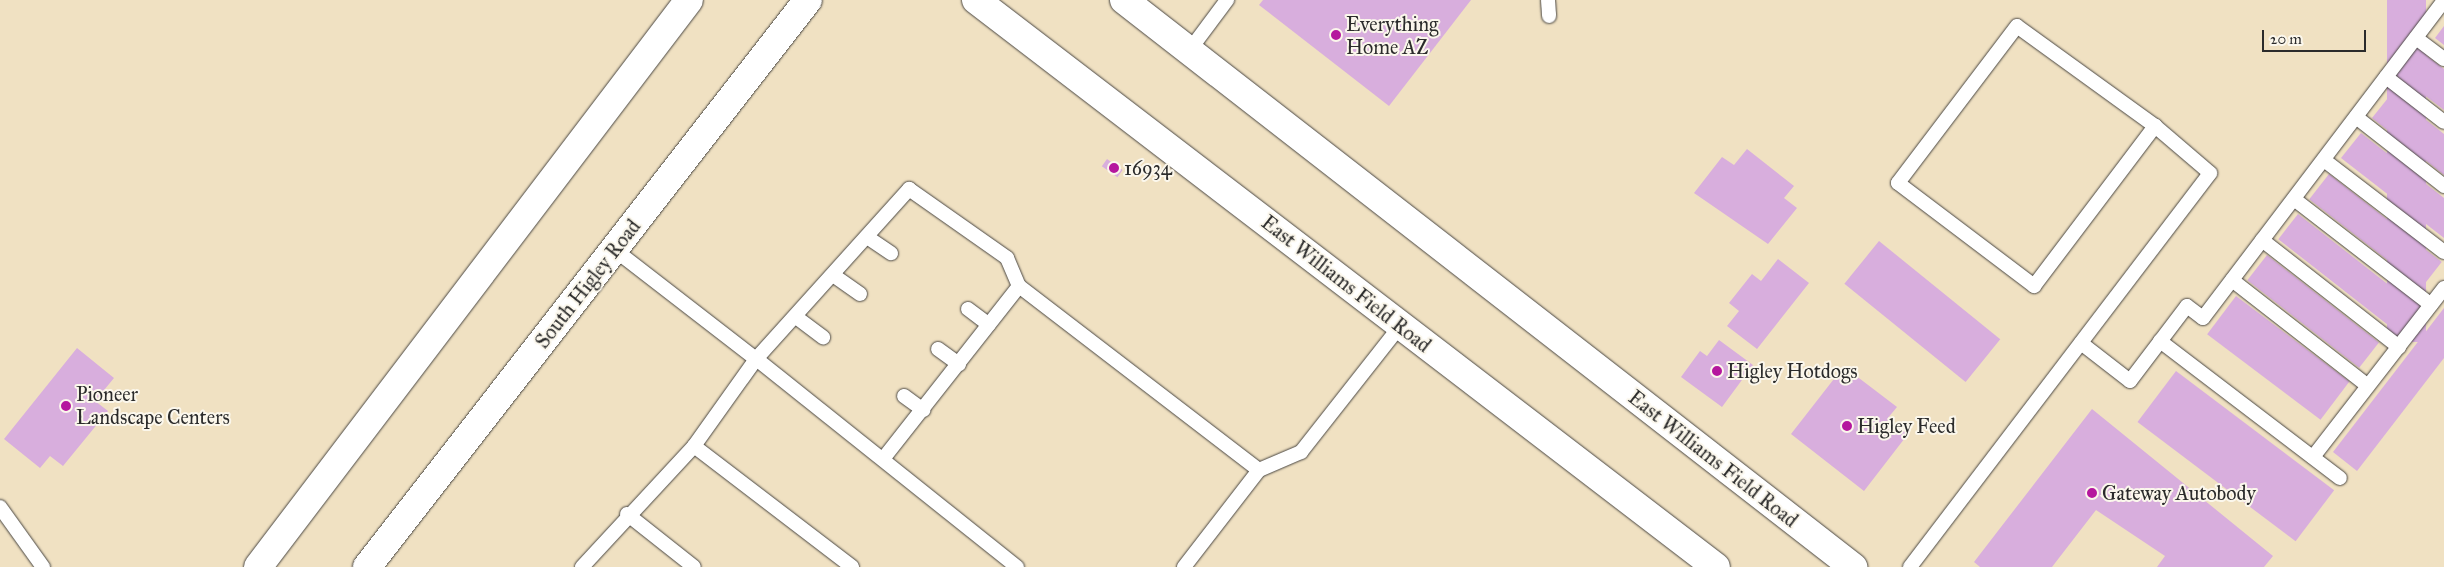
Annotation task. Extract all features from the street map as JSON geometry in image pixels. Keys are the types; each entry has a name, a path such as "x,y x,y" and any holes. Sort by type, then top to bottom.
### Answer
{"main road":[{"path":"258,567 689,0"},
{"name":"South Higley Road","path":"367,567 808,0"},
{"name":"East Williams Field Road","path":"976,0 1716,567"},
{"name":"East Williams Field Road","path":"1124,0 1853,567"}],"lane":[{"path":"1189,51 1227,0"},
{"path":"1548,0 1549,16"},
{"path":"2080,344 2130,381 2187,306 2203,318 2444,1"},
{"path":"1910,567 2210,173 2155,126 2017,26 1898,182 2034,286 2155,126"},
{"path":"2416,38 2444,59"},
{"path":"2386,78 2444,122"},
{"path":"2356,117 2444,186"},
{"path":"2324,160 2444,252"},
{"path":"582,567 627,514 694,446 756,359 796,317 909,189 1007,258 1019,286 1259,470"},
{"path":"2294,199 2431,305"},
{"path":"867,236 891,254"},
{"path":"2262,240 2398,347"},
{"path":"615,250 883,459 1017,567"},
{"path":"833,275 860,294"},
{"path":"2232,280 2368,386"},
{"path":"883,459 1019,286"},
{"path":"2313,457 2444,288"},
{"path":"968,310 989,325"},
{"path":"796,317 823,337"},
{"path":"1184,567 1259,470 1301,452 1400,326"},
{"path":"2160,341 2340,478"},
{"path":"938,349 959,364"},
{"path":"904,396 923,410"},
{"path":"694,446 852,567"},
{"path":"0,507 43,567"},
{"path":"627,514 694,567"}],"building":[{"path":"1263,0 1471,0 1389,106 1259,5"},
{"path":"2387,0 2426,0 2426,342 2387,342"},
{"path":"2444,26 2444,45 2435,38"},
{"path":"2422,52 2444,69 2444,110 2402,78"},
{"path":"2392,93 2444,134 2444,175 2372,118"},
{"path":"2361,133 2444,198 2444,238 2341,158"},
{"path":"1747,149 1794,186 1784,198 1797,208 1768,244 1694,193 1722,157 1734,165"},
{"path":"1107,159 1123,170 1117,177 1102,166"},
{"path":"2329,174 2442,262 2422,287 2309,199"},
{"path":"2298,214 2410,301 2390,327 2278,239"},
{"path":"1879,241 2000,339 1966,382 1844,284"},
{"path":"2267,255 2379,342 2359,368 2247,280"},
{"path":"1778,259 1809,283 1757,349 1727,326 1739,311 1729,303 1752,274 1761,281"},
{"path":"2236,296 2349,381 2321,420 2207,334"},
{"path":"2444,308 2444,358 2357,471 2333,452"},
{"name":"Higley Hotdogs","path":"1719,340 1753,365 1722,407 1681,377 1700,351 1707,356"},
{"name":"Pioneer Landscape Centers","path":"77,348 114,378 95,401 108,411 63,466 50,456 40,468 4,439"},
{"path":"2176,371 2334,490 2296,541 2137,422"},
{"name":"Higley Feed","path":"1851,372 1897,407 1887,419 1908,434 1864,491 1791,434 1837,375"},
{"name":"Gateway Autobody","path":"2092,409 2273,556 2264,567 2157,567 2165,556 2096,510 2052,567 1980,567 1974,562"}],"place":[{"name":"Everything Home AZ","path":"1336,35"},
{"name":"16934","path":"1114,168"},
{"name":"Higley Hotdogs","path":"1717,371"},
{"name":"Pioneer Landscape Centers","path":"66,406"},
{"name":"Higley Feed","path":"1847,426"},
{"name":"Gateway Autobody","path":"2092,493"}]}
